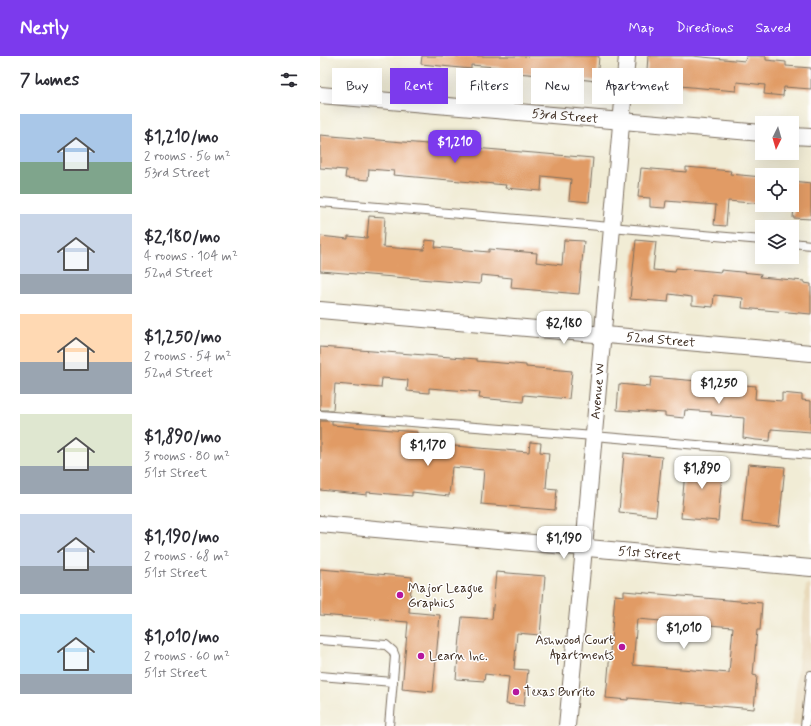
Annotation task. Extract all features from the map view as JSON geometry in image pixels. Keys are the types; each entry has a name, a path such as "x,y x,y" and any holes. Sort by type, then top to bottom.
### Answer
{"street":[{"name":"Avenue W","path":"566,726 584,548 627,56"},
{"name":"53rd Street","path":"320,95 755,132"},
{"path":"799,136 811,137"},
{"name":"52nd Street","path":"320,310 811,353"},
{"name":"51st Street","path":"320,524 811,568"}],"lane":[{"path":"320,202 755,239"},
{"path":"799,244 811,245"},
{"path":"320,415 594,436 811,456"},
{"path":"320,640 386,645 393,651 395,656 389,726"},
{"path":"805,726 811,675"},
{"path":"320,676 393,682"}],"shaded area":[{"path":"806,585 811,585 811,726 792,726"}],"building":[{"path":"422,56 599,56 598,68 592,68 592,80 584,80 584,68 531,68 531,74 523,74 523,68 471,65 471,68 461,68 421,64"},
{"path":"648,56 692,56 745,61 746,56 766,56 766,60 786,62 786,66 811,68 811,89 784,87 783,96 764,94 765,85 737,82 736,91 683,86 683,68 647,68"},
{"path":"320,135 593,158 589,202 569,200 571,179 542,176 541,191 505,188 506,185 393,175 394,171 369,169 368,180 345,178 346,170 320,168"},
{"path":"686,167 731,171 730,174 755,176 755,203 728,201 726,226 714,225 716,205 666,201 665,208 650,207 650,198 638,197 641,168 686,172"},
{"path":"799,182 811,183 811,219 793,218 794,212 799,212"},
{"path":"369,216 385,217 383,247 424,250 425,240 436,241 435,247 489,252 489,249 537,253 536,262 562,265 564,240 584,241 579,294 511,288 512,278 481,275 480,284 320,271 320,236 348,239 348,236 367,238"},
{"path":"636,240 656,242 653,270 675,272 676,268 721,272 721,270 761,274 760,277 804,281 804,283 811,284 811,314 742,308 743,298 714,295 713,307 692,305 692,297 669,294 668,302 630,299"},
{"path":"320,347 477,359 477,361 572,371 569,399 524,395 523,402 479,398 480,392 429,388 429,393 407,391 408,380 382,378 381,388 335,384 333,410 320,410"},
{"path":"651,377 756,386 755,399 782,401 782,393 802,395 802,400 811,401 811,432 771,429 770,441 756,440 743,438 744,418 711,415 712,412 685,410 684,418 665,416 665,413 617,410 619,384 650,387"},
{"path":"320,421 332,421 332,425 417,432 416,443 529,452 530,442 541,443 540,452 549,453 546,488 557,489 555,510 481,504 484,470 452,467 449,496 412,492 412,496 367,492 367,495 320,490"},
{"path":"624,453 662,457 656,516 619,512"},
{"path":"686,459 723,462 718,521 681,518"},
{"path":"748,464 785,467 779,526 742,522"},
{"path":"320,569 412,577 409,612 440,615 433,692 402,689 408,622 320,615"},
{"path":"496,572 545,576 540,635 517,633 514,669 528,670 524,706 506,704 509,677 485,674 484,681 456,679 462,617 492,619"},
{"name":"Ashwood Court Apartments","path":"624,591 762,603 760,630 757,630 753,675 757,676 754,709 628,698 628,700 606,698 615,595 624,596","holes":["637,619 733,627 729,673 633,665"]}],"place":[{"name":"Major League Graphics","path":"400,595"},
{"name":"Ashwood Court Apartments","path":"622,647"},
{"name":"Learn Inc.","path":"421,656"},
{"name":"Texas Burrito","path":"516,692"}]}
